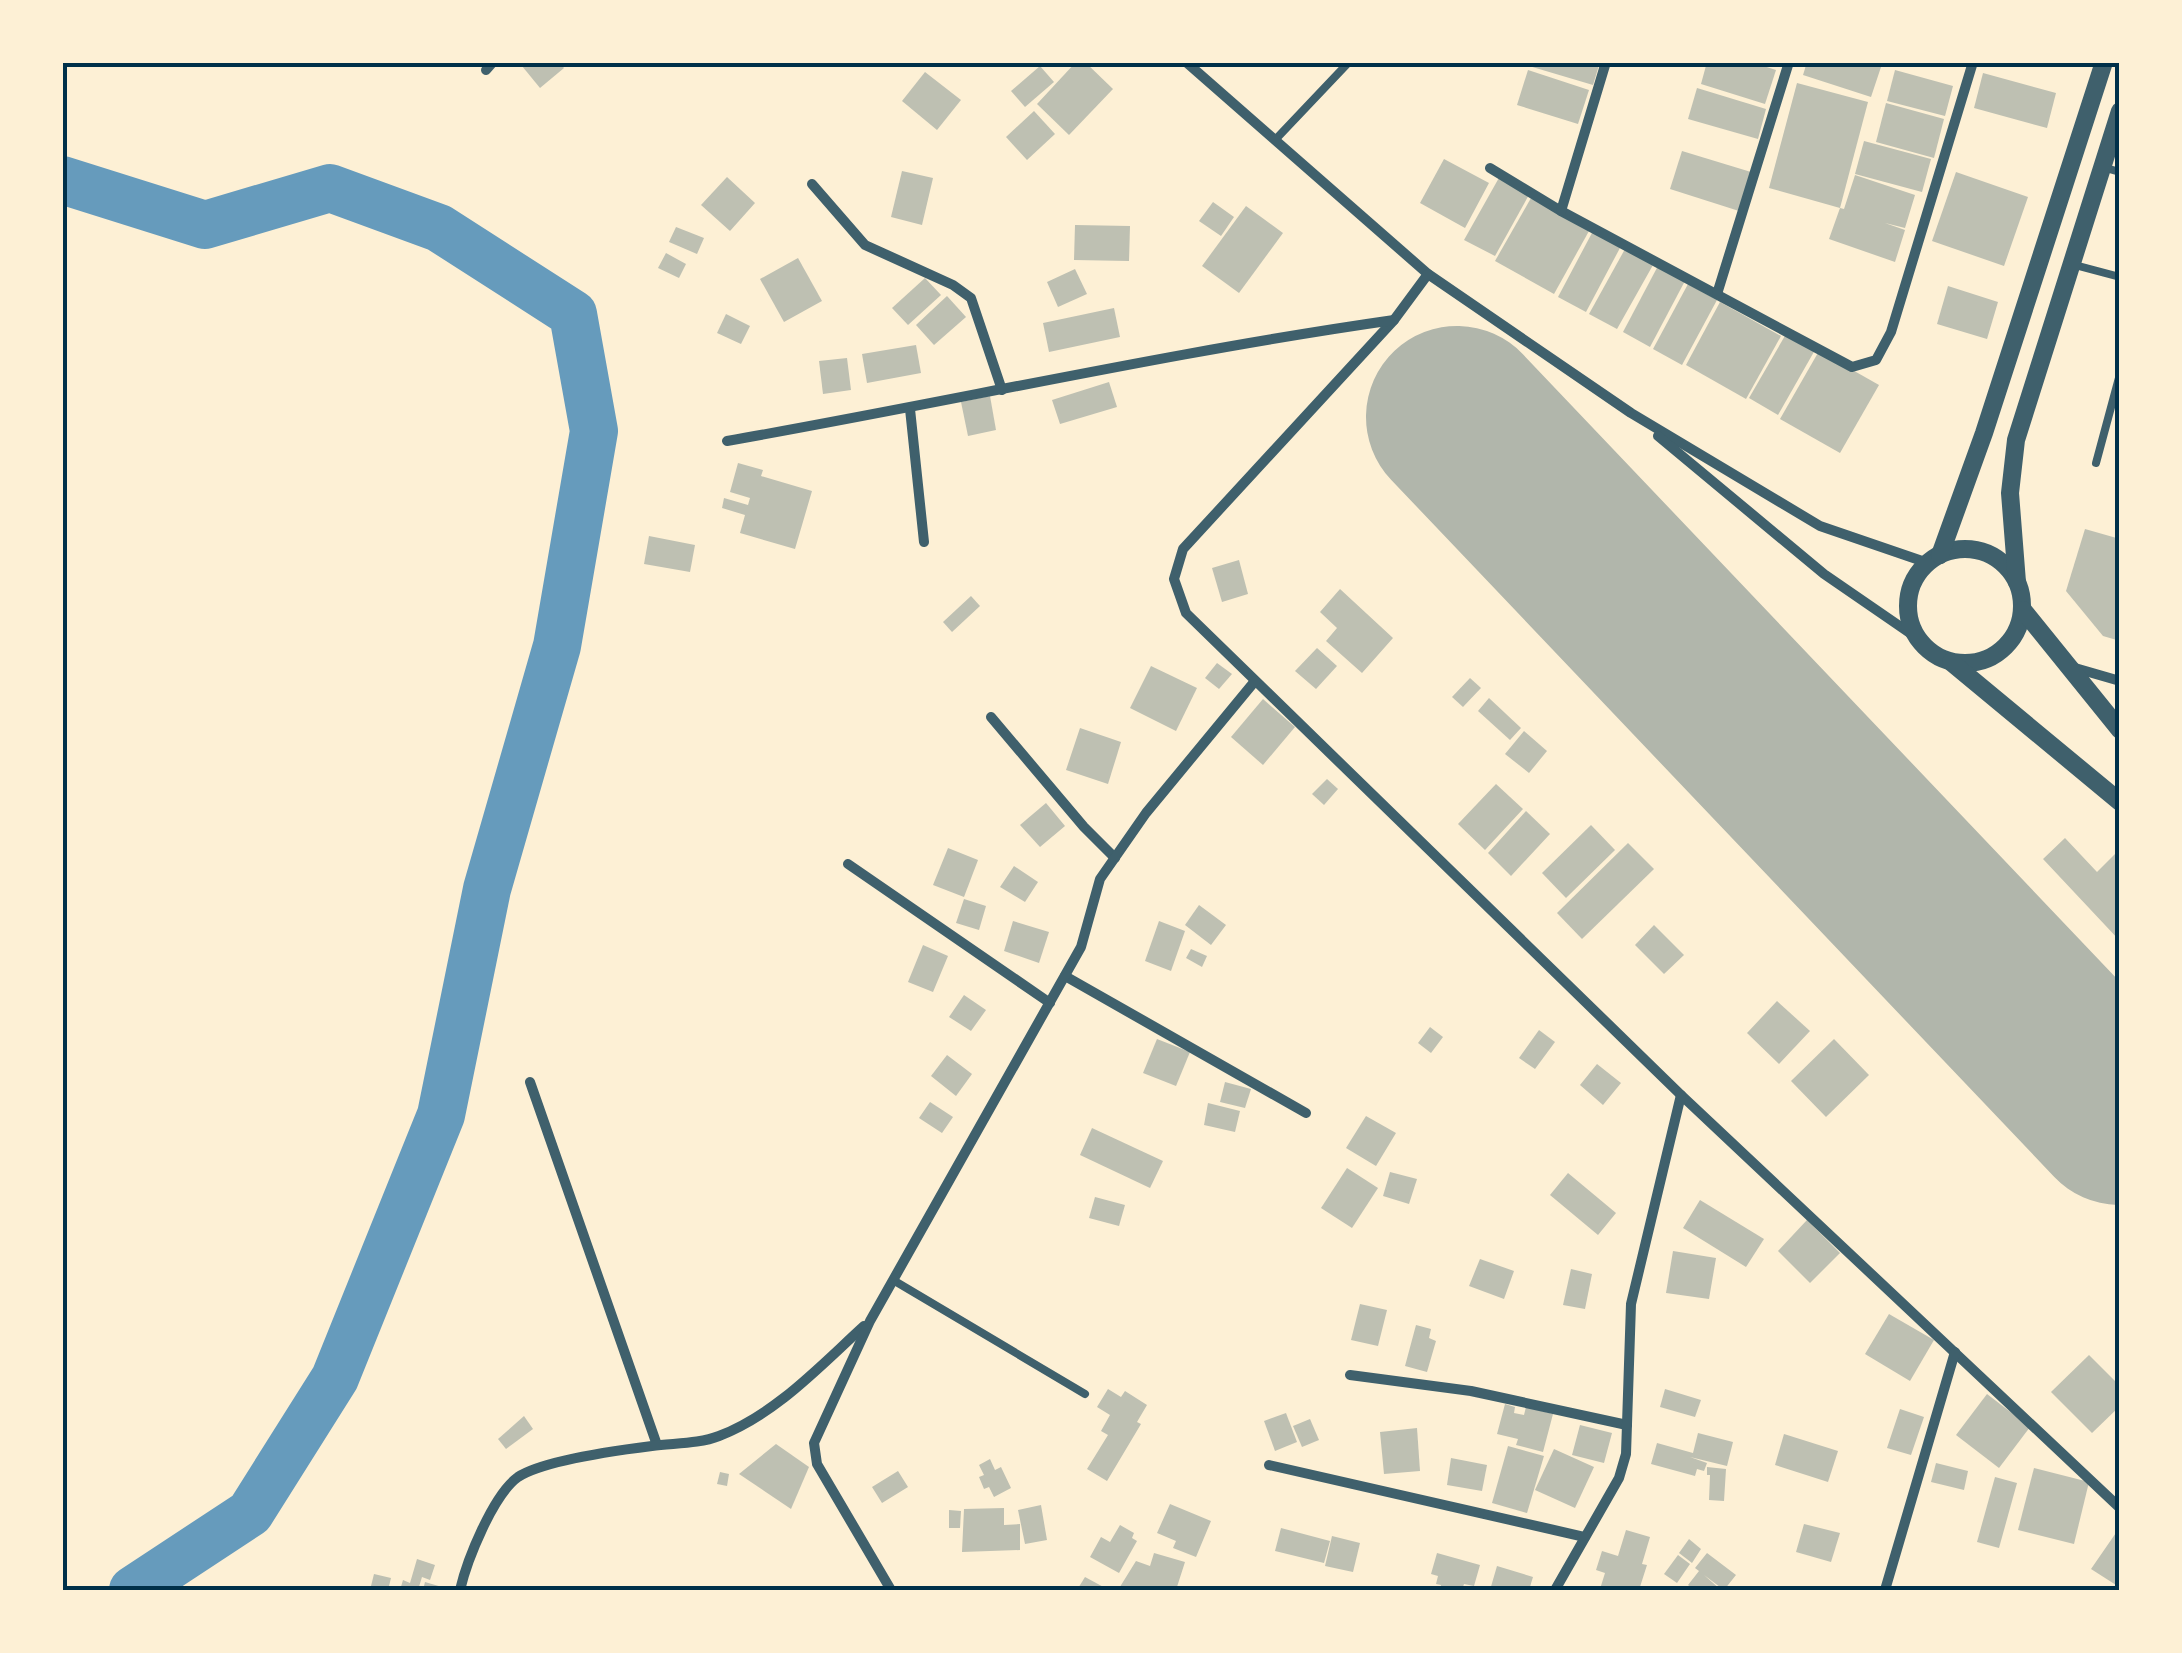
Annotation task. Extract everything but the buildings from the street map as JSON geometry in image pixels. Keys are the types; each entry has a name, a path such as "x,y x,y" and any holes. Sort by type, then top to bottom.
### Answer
{"street":[{"path":"1561,211 1606,62"},
{"path":"1717,294 1788,62"},
{"path":"1490,168 1561,211 1852,367 1876,360 1891,332 1973,62"},
{"path":"1918,638 1910,623 1911,590 1934,559 1984,434 2104,62"},
{"path":"1188,63 1428,274 1630,413 1820,526 1934,559 1957,549 1993,555 2018,582"},
{"path":"1951,662 1971,663 1990,658 2018,630 2023,610 2010,494 2016,440 2071,264 2111,170 2120,111"},
{"path":"812,184 866,244 970,298 1002,390"},
{"path":"1428,274 1394,320 1183,550 1174,579 1186,612 1682,1095 2120,1508"},
{"path":"727,441 1266,338 1394,320"},
{"path":"910,409 924,542"},
{"path":"1630,413 1824,574 1951,662 2120,802"},
{"path":"2023,610 2120,730"},
{"path":"2064,665 2120,681"},
{"path":"891,1590 817,1464 814,1443 870,1321 1081,948 1100,879 1146,813 1256,681"},
{"path":"991,718 1115,858"},
{"path":"848,864 1050,1003"},
{"path":"1066,976 1306,1113"},
{"path":"530,1082 657,1445"},
{"path":"1554,1590 1619,1478 1626,1454 1631,1304 1682,1095"},
{"path":"460,1590 482,1529 514,1480 528,1472 616,1450 716,1438 753,1420 785,1397 870,1321"},
{"path":"1885,1590 1955,1352"},
{"path":"1350,1375 1471,1390 1627,1425"},
{"path":"1269,1465 1585,1537"}],"lane":[{"path":"1275,140 1349,62"},
{"path":"2071,264 2120,277"},
{"path":"2096,463 2120,374"},
{"path":"893,1280 1085,1394"}],"waterway":[{"path":"62,180 205,225 330,188 439,228 573,314 594,431 557,646 487,889 441,1115 335,1378 250,1513 133,1590"}],"runway":[{"path":"1457,417 2120,1114"}]}
